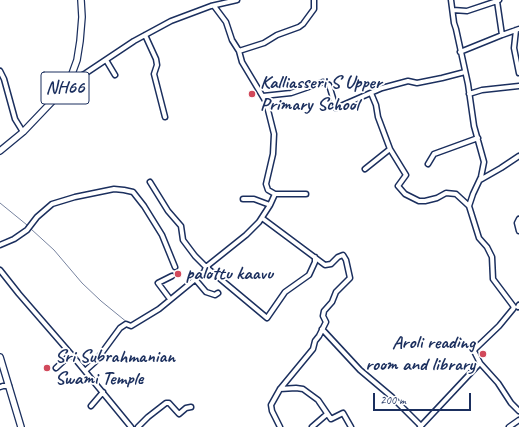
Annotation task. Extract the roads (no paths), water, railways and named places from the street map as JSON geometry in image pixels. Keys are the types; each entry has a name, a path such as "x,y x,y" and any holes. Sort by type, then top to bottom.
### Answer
{"highway":[{"name":"NH66","path":"0,151 23,132 64,90 69,82 77,60 80,41 82,17 81,0"},
{"path":"0,356 21,427"}],"street":[{"path":"69,82 86,73 145,35 172,21 227,1 237,0"},
{"path":"239,51 264,43 299,27 314,9 314,0"},
{"path":"451,0 454,23 484,162 480,180 469,206"},
{"path":"453,10 467,11 498,0 502,35"},
{"path":"214,6 226,22 232,40 239,51 242,62 262,96 269,114 274,134 273,154 266,184 268,190 275,194 306,194"},
{"path":"460,52 518,29"},
{"path":"518,29 514,48 519,73"},
{"path":"145,35 156,59 157,65 154,74 165,117"},
{"path":"106,60 115,75"},
{"path":"0,71 4,79 15,119 23,132"},
{"path":"262,96 292,93 323,82 329,85 336,108 382,88 408,81 417,83 465,72"},
{"path":"469,94 482,90 519,86"},
{"path":"371,93 390,149 406,175 398,186 405,194 419,201 437,198 446,194 456,194 469,206 478,238 487,247 492,257 493,278 518,306 474,351 480,363 498,383 511,403 519,411"},
{"path":"428,164 434,154 478,138"},
{"path":"365,169 390,149"},
{"path":"480,180 519,156"},
{"path":"150,182 168,210 181,226 184,240 206,267 267,318 286,292 309,275 316,257"},
{"path":"0,245 14,239 27,230 37,217 52,204 75,197 114,189 124,190 133,192 142,202 162,235 175,267"},
{"path":"85,371 95,362 120,328 126,324 131,326 159,309 204,272 206,267 246,234 262,218 275,194"},
{"path":"243,199 254,199 270,205"},
{"path":"262,218 325,265 329,265 338,257 343,255 346,260 350,278 336,292 332,302 324,311 323,316 326,322 315,341 313,349 280,389 271,408 280,427"},
{"path":"519,219 517,223 519,231"},
{"path":"0,270 131,427"},
{"path":"170,299 158,283 172,276"},
{"path":"195,279 206,292 215,295 218,293"},
{"path":"322,329 356,366 392,397 420,426 480,363"},
{"path":"56,368 71,354"},
{"path":"0,387 9,386"},
{"path":"280,389 303,389 318,400 331,419 343,413 351,427"},
{"path":"91,406 103,392"},
{"path":"138,427 166,402 169,403 179,414 186,408 191,407"},
{"path":"312,427 327,414"},
{"path":"510,427 519,420"}],"waterway":[{"path":"0,203 27,225"},
{"path":"31,229 54,250 82,283 128,323"}],"place":[{"name":"Kalliasseri S Upper Primary School","path":"252,94"},
{"name":"palottu kaavu","path":"178,274"},
{"name":"Aroli reading room and library","path":"483,354"},
{"name":"Sri Subrahmanian Swami Temple","path":"47,368"}]}
